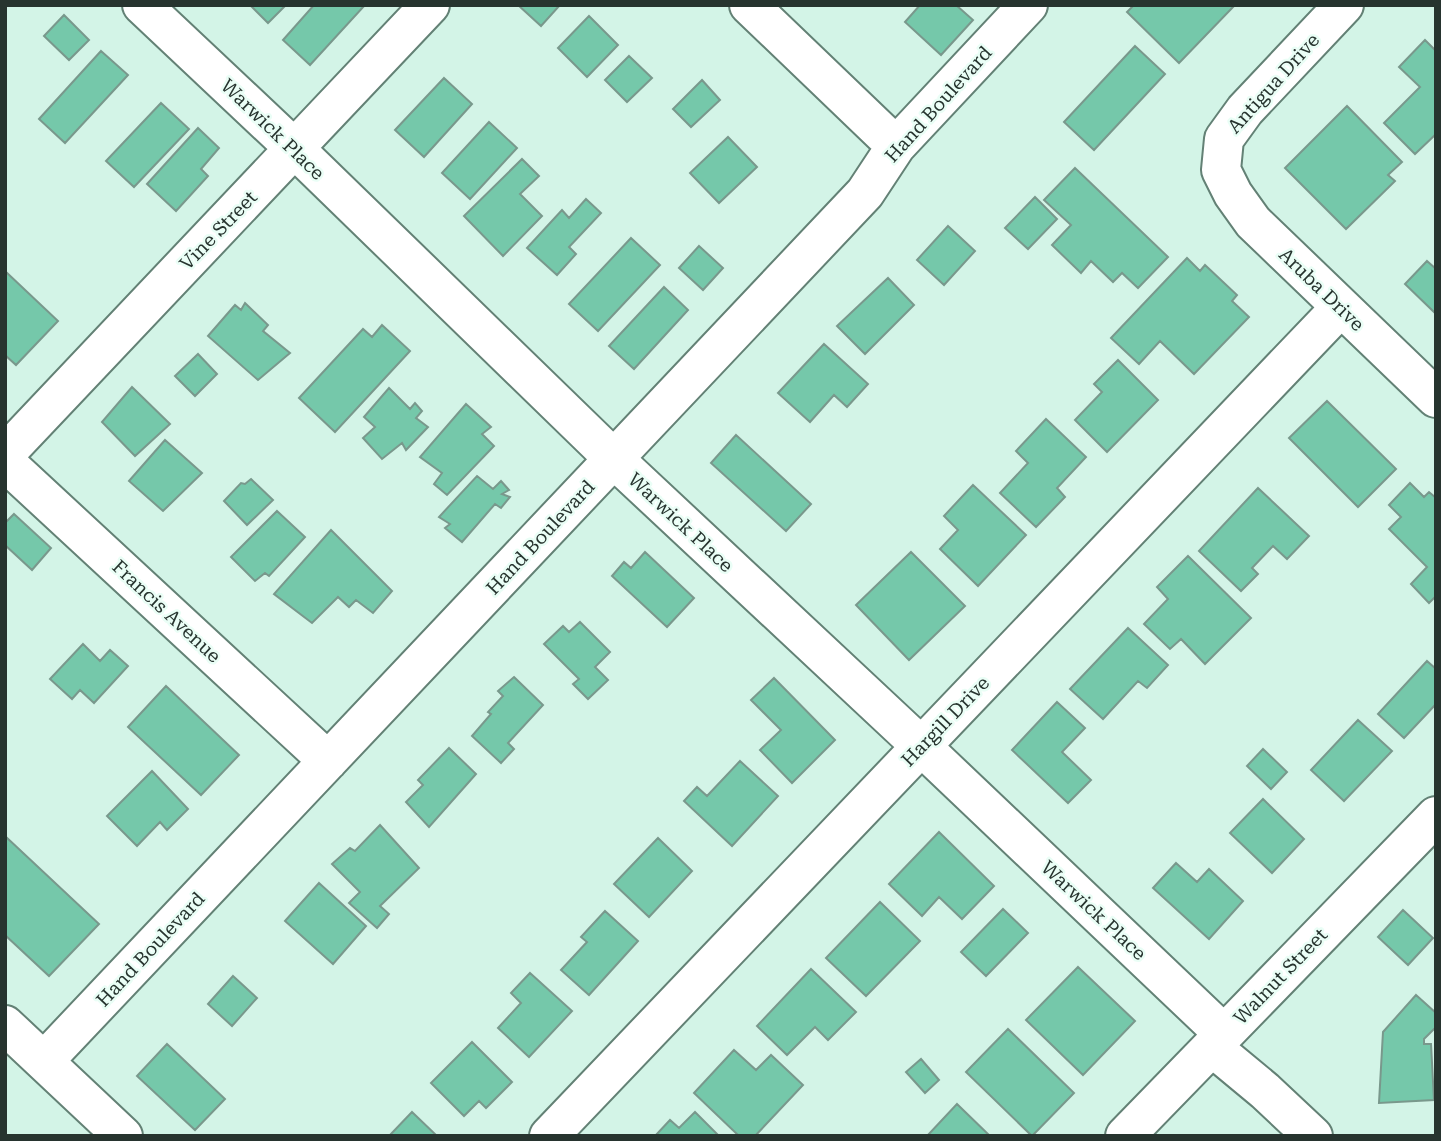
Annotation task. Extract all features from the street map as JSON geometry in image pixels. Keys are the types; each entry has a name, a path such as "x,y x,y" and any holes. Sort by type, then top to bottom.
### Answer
{"street":[{"name":"Warwick Place","path":"142,5 295,149 614,459 921,746 1313,1136"},
{"name":"Vine Street","path":"5,454 430,5"},
{"path":"749,5 896,146"},
{"name":"Hand Boulevard","path":"44,1061 865,193 896,146 1028,5"},
{"name":"Antigua Drive","path":"1221,170 1224,139 1245,110 1344,5"},
{"name":"Aruba Drive","path":"1221,170 1233,194 1253,222 1436,398"},
{"name":"Hargill Drive","path":"549,1136 1341,307"},
{"name":"Francis Avenue","path":"5,462 328,761"},
{"name":"Walnut Street","path":"1125,1136 1436,816"},
{"path":"5,1025 123,1136"}],"building":[{"path":"250,5 286,5 268,23"},
{"path":"314,5 365,5 310,65 283,40"},
{"path":"518,5 560,5 541,26"},
{"path":"920,5 956,5 973,20 941,55 905,22"},
{"path":"1134,5 1235,5 1179,63 1127,12"},
{"path":"64,15 89,40 69,60 44,36"},
{"path":"589,16 618,45 587,77 558,48"},
{"path":"1425,40 1436,51 1436,134 1415,154 1384,123 1420,87 1399,67"},
{"path":"1135,46 1165,74 1094,150 1064,122"},
{"path":"101,51 128,75 65,143 39,119"},
{"path":"629,56 652,78 627,102 605,80"},
{"path":"444,78 472,104 424,157 395,130"},
{"path":"702,80 720,100 691,127 673,109"},
{"path":"161,103 189,129 134,187 106,161"},
{"path":"1347,106 1402,162 1388,175 1395,181 1346,229 1285,168"},
{"path":"489,122 517,148 470,199 442,173"},
{"path":"198,128 219,148 201,169 208,176 176,211 147,184"},
{"path":"728,137 757,167 719,203 690,173"},
{"path":"522,159 539,176 520,194 542,216 503,256 464,216"},
{"path":"1075,168 1168,257 1138,288 1122,273 1113,282 1091,261 1081,273 1052,245 1071,225 1044,200"},
{"path":"1035,197 1057,219 1028,249 1005,228"},
{"path":"586,199 601,213 569,247 576,254 557,275 527,248 562,210 569,218"},
{"path":"948,226 975,251 944,285 917,260"},
{"path":"631,238 660,265 598,331 569,304"},
{"path":"699,246 723,268 703,290 679,268"},
{"path":"1187,258 1200,271 1205,265 1237,295 1232,301 1249,317 1194,374 1160,341 1139,364 1111,338"},
{"path":"1427,261 1436,269 1434,312 1405,284"},
{"path":"5,271 58,321 16,365 5,355"},
{"path":"888,278 914,305 865,354 837,326"},
{"path":"664,287 688,310 634,369 609,346"},
{"path":"245,303 268,325 263,331 290,353 258,380 208,336 235,305 241,310"},
{"path":"382,325 410,351 335,432 299,398 363,329 372,337"},
{"path":"824,344 868,384 847,407 834,395 810,422 778,393"},
{"path":"198,354 217,374 195,396 175,376"},
{"path":"1118,360 1158,400 1107,452 1075,420 1102,392 1094,384"},
{"path":"132,387 170,424 135,456 102,422"},
{"path":"389,388 410,409 415,403 422,411 416,418 428,427 406,450 402,443 382,459 363,438 375,427 364,417"},
{"path":"1327,401 1396,469 1358,507 1289,438"},
{"path":"466,404 491,427 482,434 494,446 447,495 434,484 442,473 420,457"},
{"path":"1046,419 1086,457 1057,488 1065,497 1036,527 1000,493 1028,463 1016,451"},
{"path":"736,435 811,504 786,531 711,463"},
{"path":"165,440 202,473 163,511 129,481"},
{"path":"477,476 493,489 501,481 509,490 502,494 510,497 501,508 495,504 462,542 445,528 450,524 439,517"},
{"path":"251,479 273,500 247,525 224,501 241,483 245,484"},
{"path":"1410,483 1424,497 1429,492 1436,498 1436,596 1429,603 1411,584 1427,567 1389,529 1401,517 1389,505"},
{"path":"973,485 1026,535 978,586 940,549 958,530 944,516"},
{"path":"1258,488 1309,536 1287,559 1273,546 1252,568 1258,574 1241,591 1199,551"},
{"path":"277,511 305,537 269,576 265,573 255,581 231,557"},
{"path":"14,514 51,548 32,570 5,545 5,523"},
{"path":"331,530 392,591 373,613 356,600 349,607 338,597 312,623 274,594"},
{"path":"645,552 694,598 667,627 612,576 624,562 631,568"},
{"path":"911,552 965,606 909,660 856,605"},
{"path":"1188,556 1251,618 1205,664 1181,639 1170,649 1144,624 1168,599 1157,587"},
{"path":"580,622 610,652 595,667 608,680 588,699 573,684 579,679 544,644 563,626 569,632"},
{"path":"1128,628 1168,665 1147,688 1138,681 1103,719 1070,689"},
{"path":"83,644 100,661 110,650 128,666 94,703 80,690 72,699 50,679"},
{"path":"1427,661 1436,669 1436,704 1404,738 1378,714"},
{"path":"514,677 543,705 508,743 514,749 501,763 472,736 503,696 498,691"},
{"path":"774,678 835,740 792,783 760,750 781,730 751,700"},
{"path":"166,686 239,755 201,795 128,727"},
{"path":"1057,702 1085,728 1062,752 1091,780 1068,803 1012,750"},
{"path":"1358,720 1392,751 1344,801 1311,770"},
{"path":"449,748 476,774 429,827 406,802 423,785 418,780"},
{"path":"1263,749 1287,772 1271,789 1247,766"},
{"path":"740,761 778,796 732,846 684,801 697,787 707,796"},
{"path":"152,771 188,809 167,830 160,822 137,846 107,816"},
{"path":"1263,799 1304,839 1272,873 1230,833"},
{"path":"380,825 419,868 380,906 389,914 377,928 349,903 360,892 332,864 350,848 355,851"},
{"path":"939,832 994,886 962,919 939,897 922,916 889,884"},
{"path":"5,836 99,924 49,976 5,935"},
{"path":"658,838 692,871 649,917 614,884"},
{"path":"1176,863 1197,882 1209,869 1243,901 1209,939 1153,888"},
{"path":"319,883 366,926 333,964 285,921"},
{"path":"880,902 920,941 866,996 826,958"},
{"path":"1003,909 1028,933 986,976 961,952"},
{"path":"1403,910 1433,938 1408,965 1378,937"},
{"path":"605,911 638,941 589,995 561,970 587,942 581,937"},
{"path":"1078,967 1135,1021 1083,1075 1026,1020"},
{"path":"811,969 856,1012 828,1040 815,1027 787,1055 757,1026"},
{"path":"530,973 572,1011 529,1057 498,1028 521,1003 511,993"},
{"path":"233,976 257,998 232,1026 208,1004"},
{"path":"1416,995 1436,1013 1436,1027 1424,1039 1424,1044 1431,1044 1434,1100 1379,1103 1383,1032"},
{"path":"1008,1029 1074,1093 1032,1136 966,1072"},
{"path":"472,1042 512,1082 486,1108 479,1101 464,1116 431,1083"},
{"path":"167,1044 225,1099 195,1130 137,1076"},
{"path":"734,1050 756,1070 771,1055 803,1085 755,1136 739,1136 694,1093"},
{"path":"921,1059 939,1080 925,1093 906,1072"},
{"path":"957,1104 990,1136 927,1136"},
{"path":"412,1112 437,1136 389,1136"},
{"path":"695,1112 719,1136 655,1136 670,1120 679,1128"}]}
